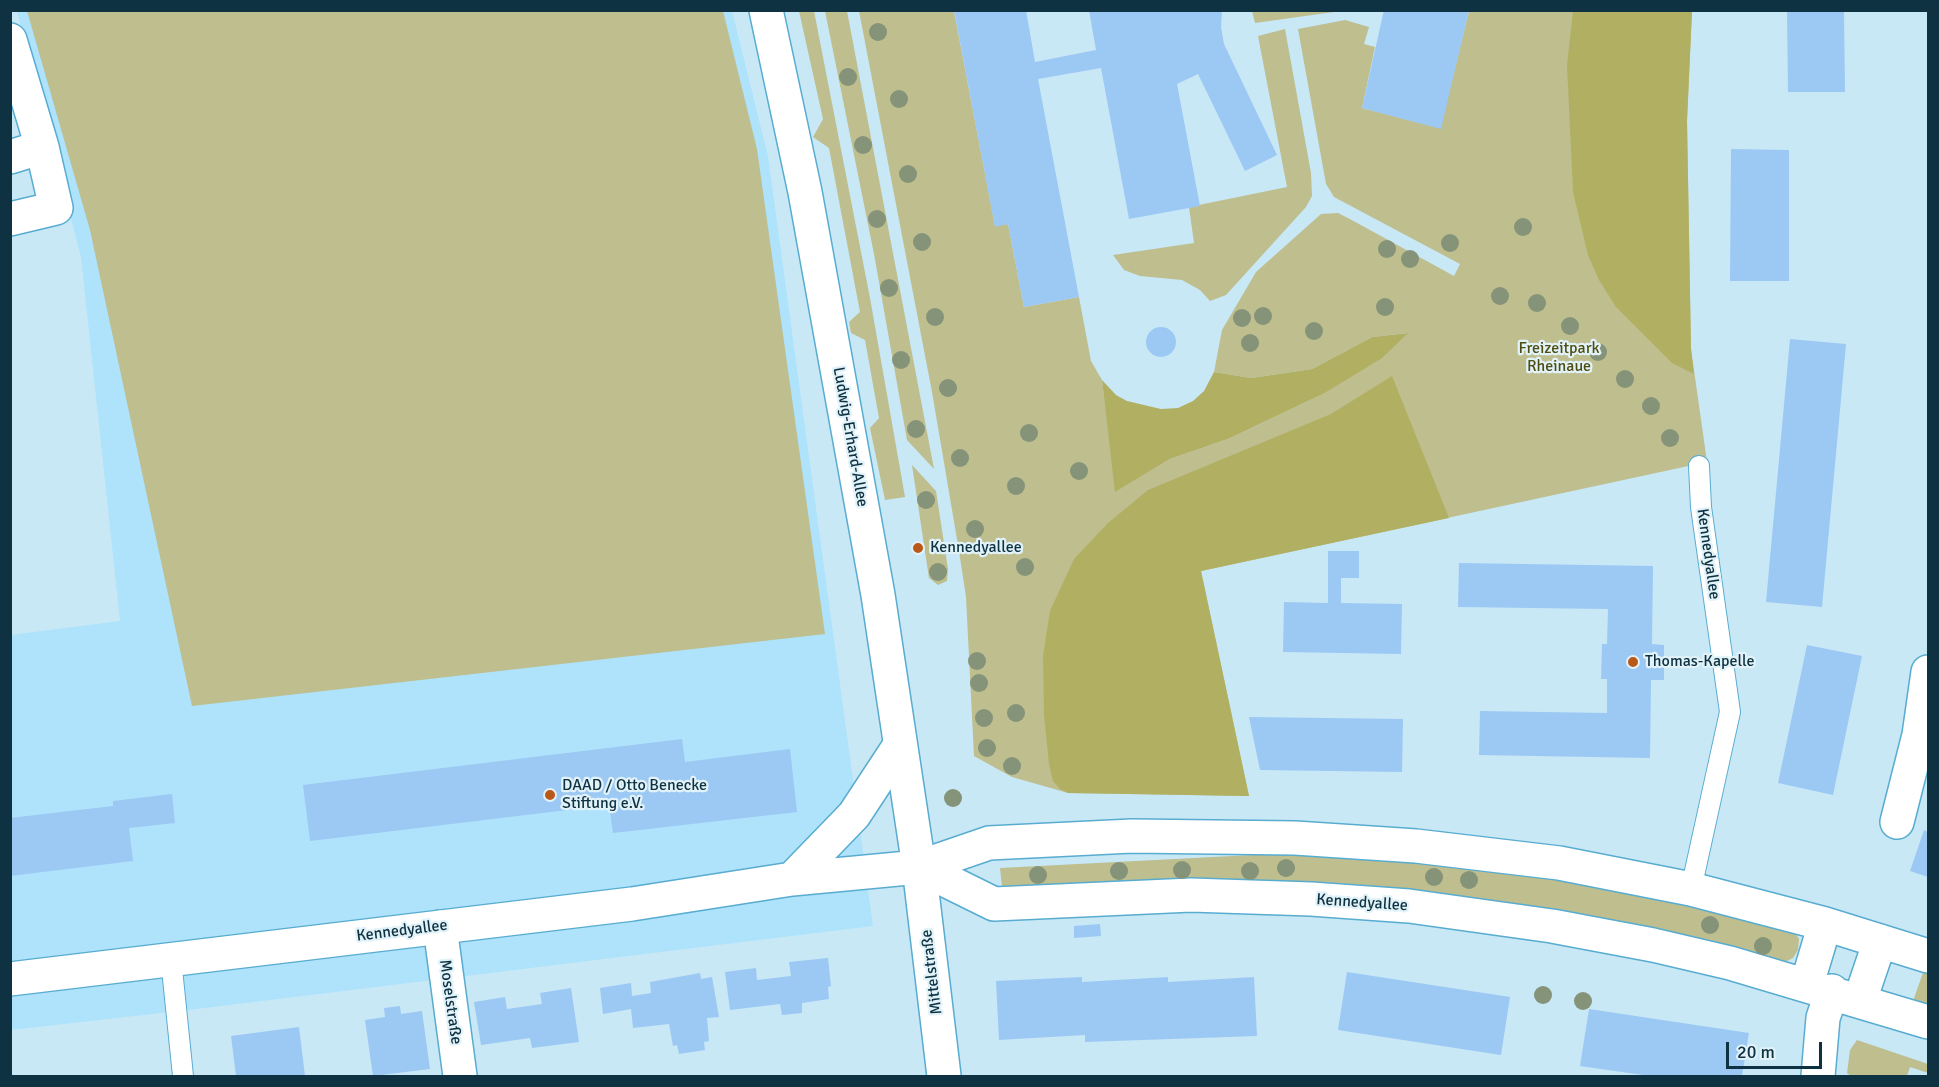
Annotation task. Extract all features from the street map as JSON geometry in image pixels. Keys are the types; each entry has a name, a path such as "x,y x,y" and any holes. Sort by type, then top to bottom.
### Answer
{"street":[{"name":"Ludwig-Erhard-Allee","path":"766,10 806,192 843,388 919,867"},
{"path":"10,40 42,147 56,208 10,219"},
{"path":"10,157 42,147"},
{"path":"1897,822 1919,735 1929,672"},
{"path":"792,879 854,815 900,745"},
{"name":"Kennedyallee","path":"10,979 632,904 792,879 919,867 988,843 1132,836 1295,837 1416,846 1559,863 1690,889 1825,924 1929,956"},
{"name":"Kennedyallee","path":"919,867 994,904 1191,895 1311,898 1409,906 1552,926 1653,945 1833,992 1929,1022"},
{"name":"Mittelstraße","path":"919,867 945,1077"},
{"path":"1825,924 1833,992"},
{"name":"Moselstraße","path":"440,927 460,1077"},
{"path":"1818,1077 1823,1018 1833,992 1880,941"}],"lane":[{"name":"Kennedyallee","path":"1690,889 1730,712 1701,507 1699,466"},
{"path":"171,960 183,1077"}],"shaded area":[{"path":"17,11 732,11 768,156 873,926 11,1030 10,635 120,621 81,257"},
{"path":"1573,11 1692,11 1687,121 1691,349 1694,374 1672,363 1616,307 1599,280 1588,255 1573,192 1567,65"},
{"path":"1408,333 1382,358 1323,394 1228,439 1170,459 1115,492 1102,380 1116,395 1127,401 1161,409 1178,408 1193,401 1204,391 1214,372 1251,378 1312,369 1372,337"},
{"path":"1392,376 1449,518 1201,571 1249,796 1068,793 1060,789 1053,781 1049,764 1044,714 1043,656 1050,611 1074,559 1108,523 1148,490 1331,414"}],"green space":[{"path":"1252,10 1341,11 1255,23"},
{"path":"27,11 723,11 757,149 825,634 192,706 90,230"},
{"path":"799,11 814,11 870,298 905,497 885,500 870,428 879,418 865,340 851,333 849,322 860,312 829,148 813,137 823,119"},
{"path":"825,11 847,11 934,469 907,440 874,254"},
{"name":"Freizeitpark Rheinaue","path":"859,11 954,11 995,226 1008,224 1024,307 1079,297 1091,361 1102,380 1116,491 1170,459 1228,439 1323,394 1407,333 1372,337 1312,369 1251,378 1214,372 1222,330 1256,272 1321,214 1338,213 1454,276 1460,264 1334,197 1326,184 1298,29 1345,20 1369,27 1364,44 1375,47 1362,108 1440,128 1469,11 1692,11 1687,121 1691,349 1707,462 1201,571 1249,796 1068,793 1012,777 974,756 966,597 959,551 932,392"},
{"path":"1285,29 1311,173 1312,196 1306,207 1226,295 1210,301 1200,290 1182,280 1140,276 1124,270 1113,255 1194,243 1189,207 1287,187 1258,36"},
{"path":"912,465 936,491 948,569 947,581 938,585 929,578"},
{"path":"1291,853 1356,854 1577,882 1659,897 1794,931 1799,939 1798,950 1793,958 1785,962 1650,929 1180,880 1002,887 1000,868"},
{"path":"1924,970 1928,971 1928,1006 1913,1001"},
{"path":"1857,1040 1928,1064 1928,1073 1910,1067 1907,1076 1851,1076 1847,1073 1850,1050"}],"building":[{"path":"954,10 1026,10 1035,62 1096,50 1089,10 1222,10 1221,27 1224,44 1277,155 1245,171 1198,74 1177,84 1200,206 1129,219 1101,68 1038,79 1079,297 1024,307 1008,224 995,227"},
{"path":"1384,10 1469,10 1441,129 1362,108"},
{"path":"1787,10 1844,10 1845,92 1788,92"},
{"path":"1731,149 1789,150 1789,281 1730,281"},
{"path":"1161,327 1172,331 1176,342 1172,353 1161,357 1150,353 1146,342 1150,331"},
{"path":"1790,339 1846,344 1822,607 1766,602"},
{"path":"1328,551 1359,551 1359,578 1341,578 1341,603 1402,604 1401,654 1283,652 1284,602 1328,603"},
{"path":"1459,563 1653,566 1652,644 1664,645 1664,680 1651,680 1650,758 1479,755 1480,711 1607,713 1607,679 1601,679 1602,644 1607,644 1608,609 1458,607"},
{"path":"1807,645 1862,656 1833,795 1778,783"},
{"path":"1249,717 1403,719 1402,772 1260,770"},
{"name":"DAAD / Otto Benecke Stiftung e.V.","path":"682,739 685,762 790,749 797,812 613,833 609,805 310,841 303,785"},
{"path":"172,794 175,823 129,828 133,861 10,876 10,818 113,806 113,801"},
{"path":"1924,830 1928,832 1928,877 1910,871"},
{"path":"1100,924 1101,936 1074,938 1074,926"},
{"path":"828,958 831,986 828,987 829,999 802,1003 802,1013 782,1015 780,1004 730,1010 725,972 756,968 757,980 791,976 789,962"},
{"path":"1347,972 1510,997 1501,1055 1338,1030"},
{"path":"700,973 701,979 712,977 719,1017 707,1018 709,1041 704,1042 705,1050 679,1054 677,1045 673,1046 669,1024 633,1028 631,1009 603,1014 600,988 631,983 632,996 651,993 650,982"},
{"path":"1082,977 1082,982 1168,977 1168,982 1254,977 1257,1036 1085,1042 1085,1035 999,1040 996,981"},
{"path":"571,988 579,1042 532,1048 530,1038 481,1045 474,1002 505,997 507,1009 542,1004 540,993"},
{"path":"400,1006 401,1014 422,1011 430,1069 373,1076 365,1020 385,1017 384,1008"},
{"path":"1589,1009 1749,1033 1742,1076 1650,1076 1580,1066"},
{"path":"299,1027 305,1076 236,1076 231,1036"}],"place":[{"name":"Kennedyallee","path":"918,548"},
{"name":"Thomas-Kapelle","path":"1633,662"},
{"name":"DAAD / Otto Benecke Stiftung e.V.","path":"550,795"}]}
